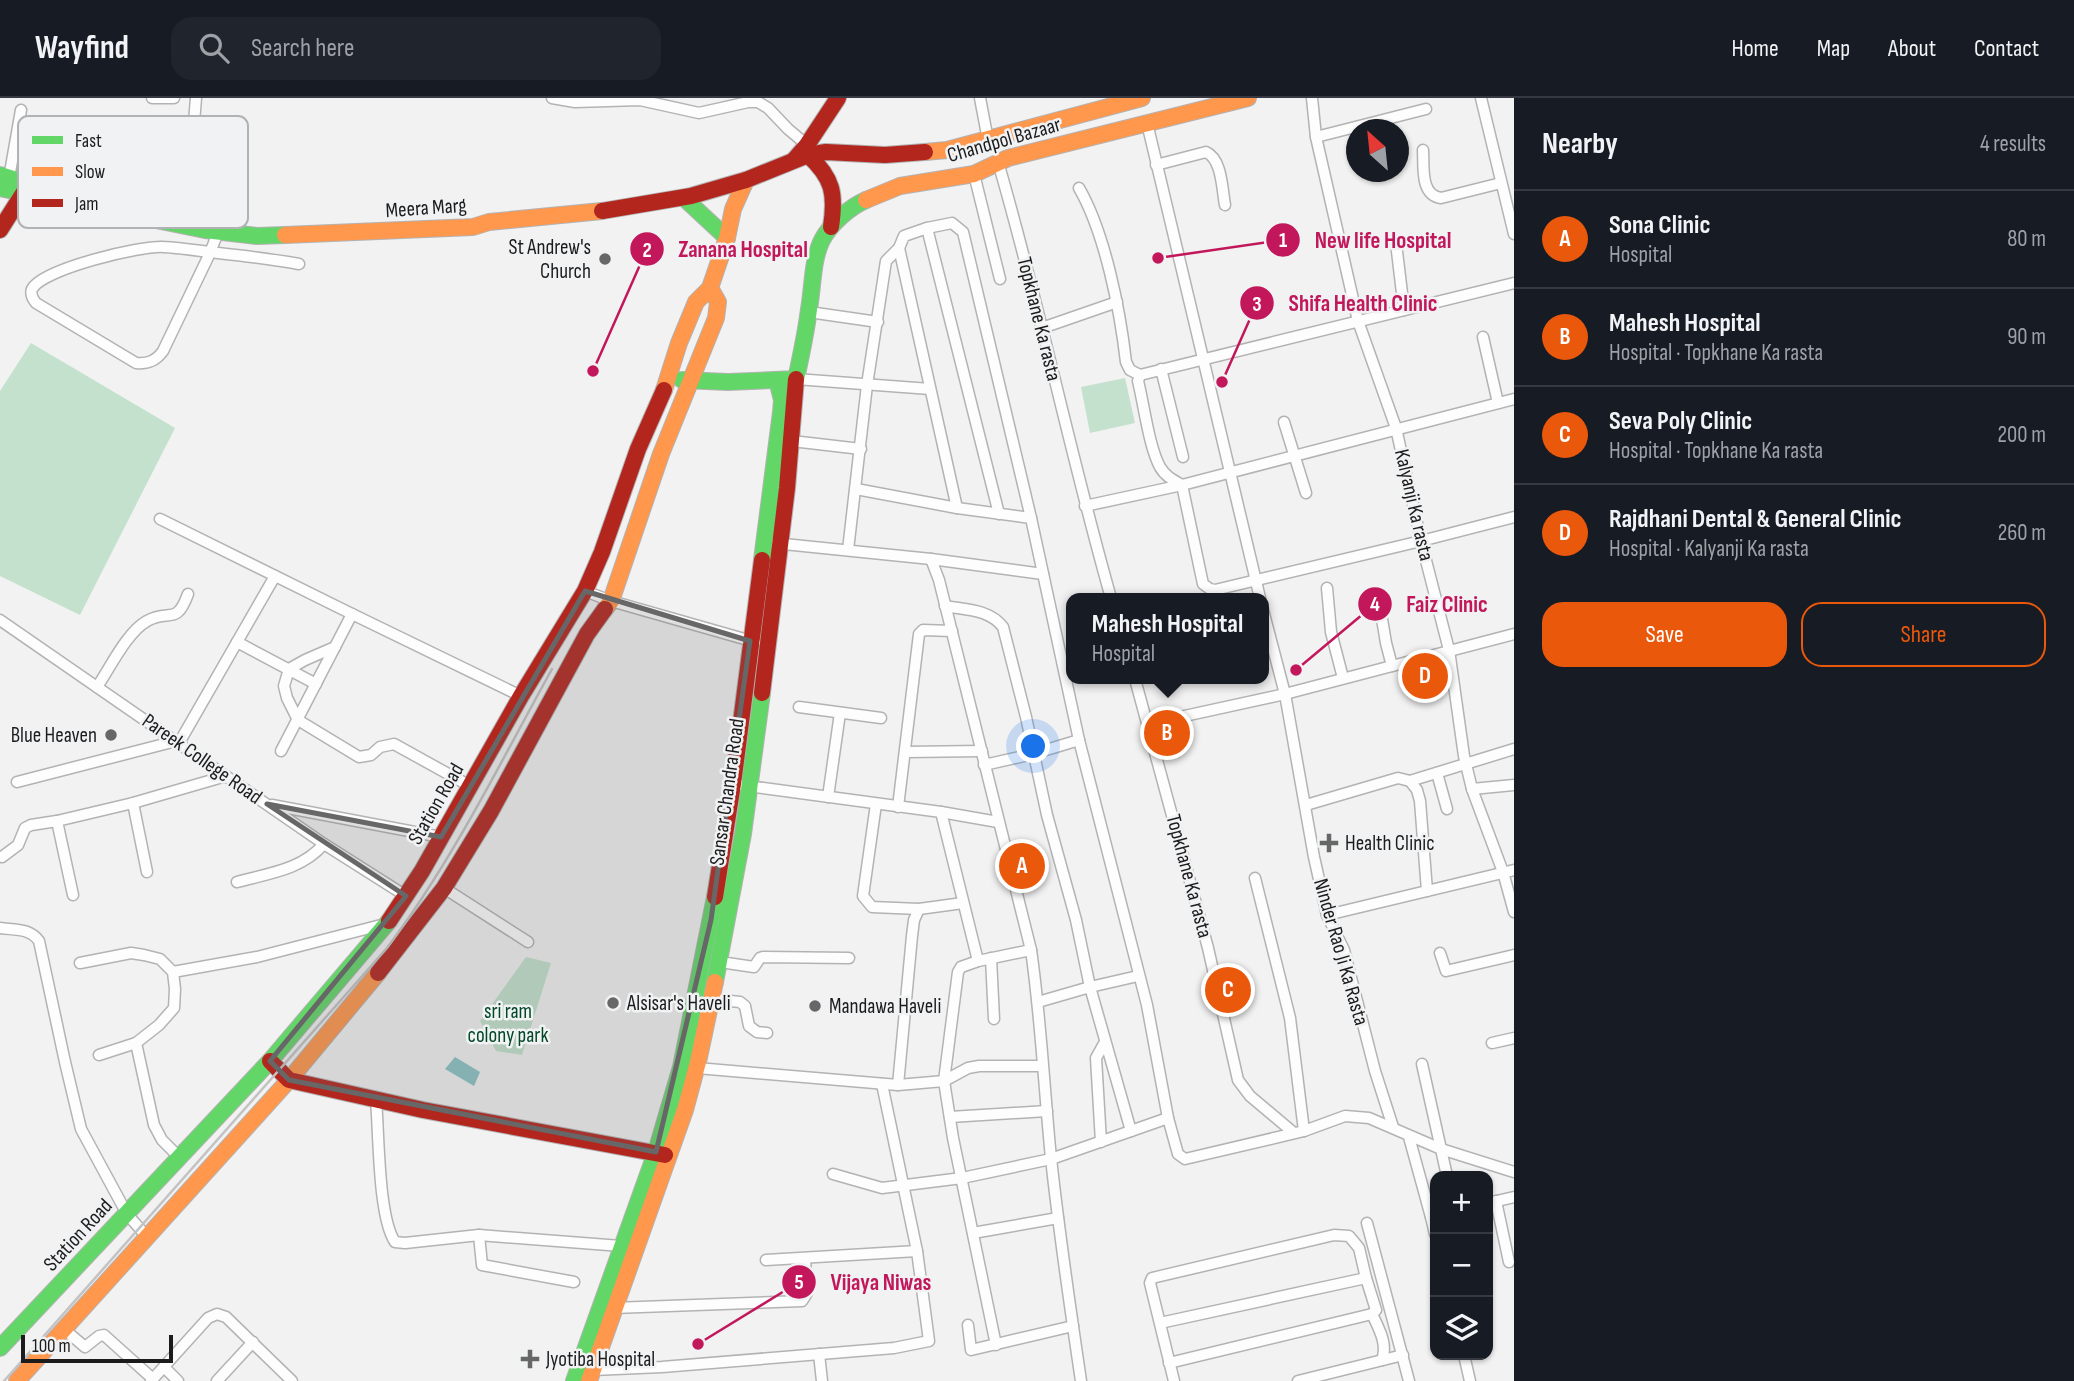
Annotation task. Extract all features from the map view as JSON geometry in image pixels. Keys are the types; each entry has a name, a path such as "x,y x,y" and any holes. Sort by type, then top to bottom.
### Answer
{"main road":[{"path":"489,222 625,208 684,198 747,180 803,153 838,98"},
{"name":"Chandpol Bazaar","path":"803,153 885,155 947,150 1142,98"},
{"name":"Chandpol Bazaar","path":"855,205 900,186 974,174 998,162 1248,98"},
{"path":"803,153 822,167 833,186 834,211 831,227"},
{"name":"Station Road","path":"0,1348 270,1061 387,924 406,896 585,591 602,552 638,449 669,379 679,343 696,302 710,288 727,238 733,209 747,180"},
{"path":"684,198 727,238"},
{"path":"0,230 18,202"},
{"name":"Sansar Chandra Road","path":"591,1375 664,1154 697,1068 720,962 751,786 781,544 796,379 810,313 817,255 823,237 855,205"},
{"name":"Meera Marg","path":"248,227 477,216 489,222"},
{"name":"Meera Marg","path":"200,228 257,236 308,235 473,227 489,222"},
{"path":"18,1381 289,1080 444,888 491,811 587,634 611,600 660,454 716,317 718,302 710,288"},
{"path":"669,379 728,382 796,379"},
{"name":"Sansar Chandra Road","path":"574,1381 621,1246 664,1154 711,920 733,784 781,412 782,400 777,380"},
{"path":"270,1061 289,1080 520,1129 664,1154"}],"street":[{"path":"152,98 174,98"},
{"path":"194,116 196,98"},
{"path":"552,98 575,102 640,100 699,113 748,100 758,102 768,108 788,130 803,153"},
{"path":"981,98 988,140"},
{"name":"Kalyanji Ka rasta","path":"1312,98 1315,137 1357,321 1396,428 1449,650 1472,789 1509,871 1514,912"},
{"path":"1481,98 1514,234"},
{"path":"1315,137 1426,109"},
{"path":"19,116 21,110"},
{"path":"3,180 18,122"},
{"path":"1147,122 1259,593"},
{"path":"1423,150 1425,184 1434,197 1441,198 1501,183"},
{"path":"1156,165 1206,152 1210,154 1215,158 1225,205"},
{"name":"Topkhane Ka rasta","path":"998,162 1042,328 1084,506 1110,593"},
{"path":"974,174 1000,279"},
{"path":"1079,188 1090,211 1117,302 1126,362 1130,370 1140,375 1514,284"},
{"path":"848,550 867,385 886,261 899,248 904,236 951,223 963,232 1031,518 1066,680"},
{"path":"928,228 999,514"},
{"path":"218,232 210,253 163,351 151,362 136,363 36,303 31,297 31,290 45,276 142,248 162,247 210,253 299,264"},
{"path":"1396,243 1404,310"},
{"path":"899,248 957,508"},
{"path":"1042,328 1117,302"},
{"path":"810,313 878,322"},
{"path":"1483,337 1498,403"},
{"path":"1161,369 1183,457"},
{"path":"1140,375 1138,381 1153,447 1161,468 1170,479 1182,485"},
{"path":"796,379 930,389"},
{"path":"1084,506 1182,485 1514,399"},
{"path":"1284,422 1306,493"},
{"path":"792,441 861,449"},
{"path":"1182,485 1203,584 1215,590 1514,517"},
{"path":"856,489 957,508 1031,518"},
{"path":"160,519 521,696"},
{"path":"764,543 931,559 1043,574"},
{"path":"931,559 1031,950 1051,1159 1081,1381"},
{"path":"17,782 177,742 275,576"},
{"path":"1327,588 1331,632 1343,678"},
{"path":"585,591 768,646"},
{"path":"97,687 137,628 153,618 175,615 183,607 188,594"},
{"path":"945,606 987,613 1003,626 1090,987 1131,1131"},
{"path":"1380,607 1392,666"},
{"path":"281,751 352,614"},
{"name":"Pareek College Road","path":"0,620 324,844 406,896"},
{"path":"898,807 919,634 923,630 951,631"},
{"name":"Ninder Rao Ji Ka Rasta","path":"1269,633 1285,694 1327,915 1343,950 1393,1127"},
{"path":"1148,724 1285,694 1514,634"},
{"path":"237,642 316,684"},
{"path":"335,647 289,669 284,686 298,720 359,757 371,755 380,747 394,744 470,786"},
{"path":"1067,684 1147,1005 1168,1118 1178,1154 1185,1159 1299,1132 1345,1116 1369,1118 1441,1149 1514,1172"},
{"name":"Topkhane Ka rasta","path":"1136,684 1208,948 1238,1080 1250,1096 1299,1132"},
{"path":"799,707 881,718"},
{"path":"828,797 840,713"},
{"path":"984,765 1079,740"},
{"path":"1306,805 1398,778 1410,780 1437,773 1514,749"},
{"path":"906,751 982,751"},
{"path":"1437,773 1447,809"},
{"path":"2,857 18,845 26,828 133,803 226,776"},
{"path":"1410,780 1417,790 1420,802 1427,891"},
{"path":"733,784 998,822"},
{"path":"1472,789 1514,785"},
{"path":"133,803 147,872"},
{"path":"267,804 441,837"},
{"path":"876,804 863,896 872,907 942,908 963,903"},
{"path":"941,812 978,961"},
{"path":"57,821 72,895"},
{"path":"237,882 292,867 313,856 324,844"},
{"path":"1327,915 1509,871"},
{"path":"1255,878 1290,1018 1299,1132"},
{"path":"444,888 528,942"},
{"path":"898,1085 912,936 919,909"},
{"path":"173,972 257,957 387,924"},
{"path":"0,928 28,931 39,941 81,1129 127,1214 148,1238"},
{"path":"996,1345 944,1082 958,972 961,967 967,963 1031,950"},
{"path":"80,963 131,953 160,959 173,972 174,1008 159,1025 136,1043 99,1055"},
{"path":"1440,953 1446,971 1514,955"},
{"path":"720,962 754,967 763,957 849,958"},
{"path":"991,958 994,1019"},
{"path":"1038,1002 1138,976"},
{"path":"711,999 740,1002 745,1006 750,1026 757,1032 767,1034"},
{"path":"1492,1043 1514,1038"},
{"path":"1101,1142 1096,1058 1105,1042"},
{"path":"136,1043 154,1125 162,1140 180,1158"},
{"path":"1422,1064 1446,1171"},
{"path":"697,1068 898,1085 944,1082 968,1068 979,1066 1042,1066"},
{"path":"591,1375 894,1348 929,1341 917,1251 882,1084"},
{"path":"376,1100 383,1193 389,1233 395,1242 405,1244 478,1235 621,1246"},
{"path":"950,1117 1047,1111"},
{"path":"833,1174 882,1188 962,1178 1051,1159 1168,1118"},
{"path":"1409,1137 1430,1206"},
{"path":"1493,1202 1514,1197"},
{"path":"1493,1206 1509,1262"},
{"path":"973,1233 1058,1218"},
{"path":"1367,1223 1409,1381"},
{"path":"478,1235 482,1265 574,1282"},
{"path":"1169,1363 1372,1314 1376,1310 1359,1248 1349,1236 1334,1235 1152,1278 1150,1283 1169,1363 1174,1381"},
{"path":"766,1260 917,1251"},
{"path":"613,1308 802,1301 807,1293 805,1259"},
{"path":"1160,1323 1366,1278"},
{"path":"65,1330 85,1347 104,1335 152,1380 208,1318 217,1314 226,1317 290,1380"},
{"path":"1372,1314 1384,1340 1385,1353 1382,1360"},
{"path":"968,1325 971,1350 1073,1326"},
{"path":"217,1381 253,1342"},
{"path":"819,1354 822,1381"},
{"path":"1298,1381 1403,1354"},
{"path":"1465,1360 1470,1381"},
{"path":"164,1367 178,1381"}],"highlighted area":[{"path":"585,591 750,641 711,920 656,1152 289,1080 270,1061 406,896 267,804 441,837"}],"green space":[{"path":"31,343 175,428 80,615 0,576 0,391"},
{"path":"1125,378 1135,423 1090,433 1081,387"},
{"name":"sri ram colony park","path":"526,957 551,963 522,1055 496,1051 480,1021"}],"water":[{"path":"455,1057 480,1072 474,1086 445,1069"}],"railway":[{"path":"4,1381 387,948 454,847 552,669"}],"traffic: fast":[{"path":"0,175 18,181"},
{"path":"0,188 18,192"},
{"path":"684,198 727,238"},
{"path":"682,380 728,382 796,379 815,265 822,240 847,211 866,200"},
{"path":"195,228 257,236 285,235"},
{"path":"762,560 781,412 782,400 777,380"},
{"path":"715,982 743,834 762,693"},
{"path":"574,1381 656,1152 681,1067 715,897"},
{"path":"0,1348 270,1061 389,921"}],"traffic: slow":[{"path":"925,152 947,150 1142,98"},
{"path":"866,200 900,186 974,174 1008,158 1248,98"},
{"path":"664,390 696,302 710,288 727,238 733,209 746,180"},
{"path":"285,235 473,227 489,222 602,211"},
{"path":"605,609 611,601 661,454 716,318 718,302 710,288"},
{"path":"17,1381 289,1080 378,973"},
{"path":"589,1381 685,1110 715,982"}],"traffic: jam":[{"path":"794,160 838,98"},
{"path":"602,211 691,196 746,180 808,155 826,152 885,155 925,152"},
{"path":"808,155 823,171 831,187 831,227"},
{"path":"0,230 18,201"},
{"path":"762,693 787,488 796,379"},
{"path":"389,921 422,871 521,696 585,591 602,552 638,449 664,390"},
{"path":"715,897 733,784 762,560"},
{"path":"378,973 444,888 491,811 587,634 605,609"},
{"path":"270,1061 289,1080 423,1110 665,1155"}],"place":[{"name":"New life Hospital","path":"1158,258"},
{"name":"St Andrew's Church","path":"605,259"},
{"name":"Zanana Hospital","path":"593,371"},
{"name":"Shifa Health Clinic","path":"1222,382"},
{"name":"Faiz Clinic","path":"1296,670"},
{"name":"Rajdhani Dental & General Clinic","path":"1425,676"},
{"name":"Mahesh Hospital","path":"1167,733"},
{"name":"Blue Heaven","path":"111,735"},
{"name":"Health Clinic","path":"1329,843"},
{"name":"Sona Clinic","path":"1022,866"},
{"name":"Seva Poly Clinic","path":"1228,990"},
{"name":"Alsisar's Haveli","path":"613,1003"},
{"name":"Mandawa Haveli","path":"815,1006"},
{"name":"Vijaya Niwas","path":"698,1344"},
{"name":"Jyotiba Hospital","path":"530,1359"}]}
